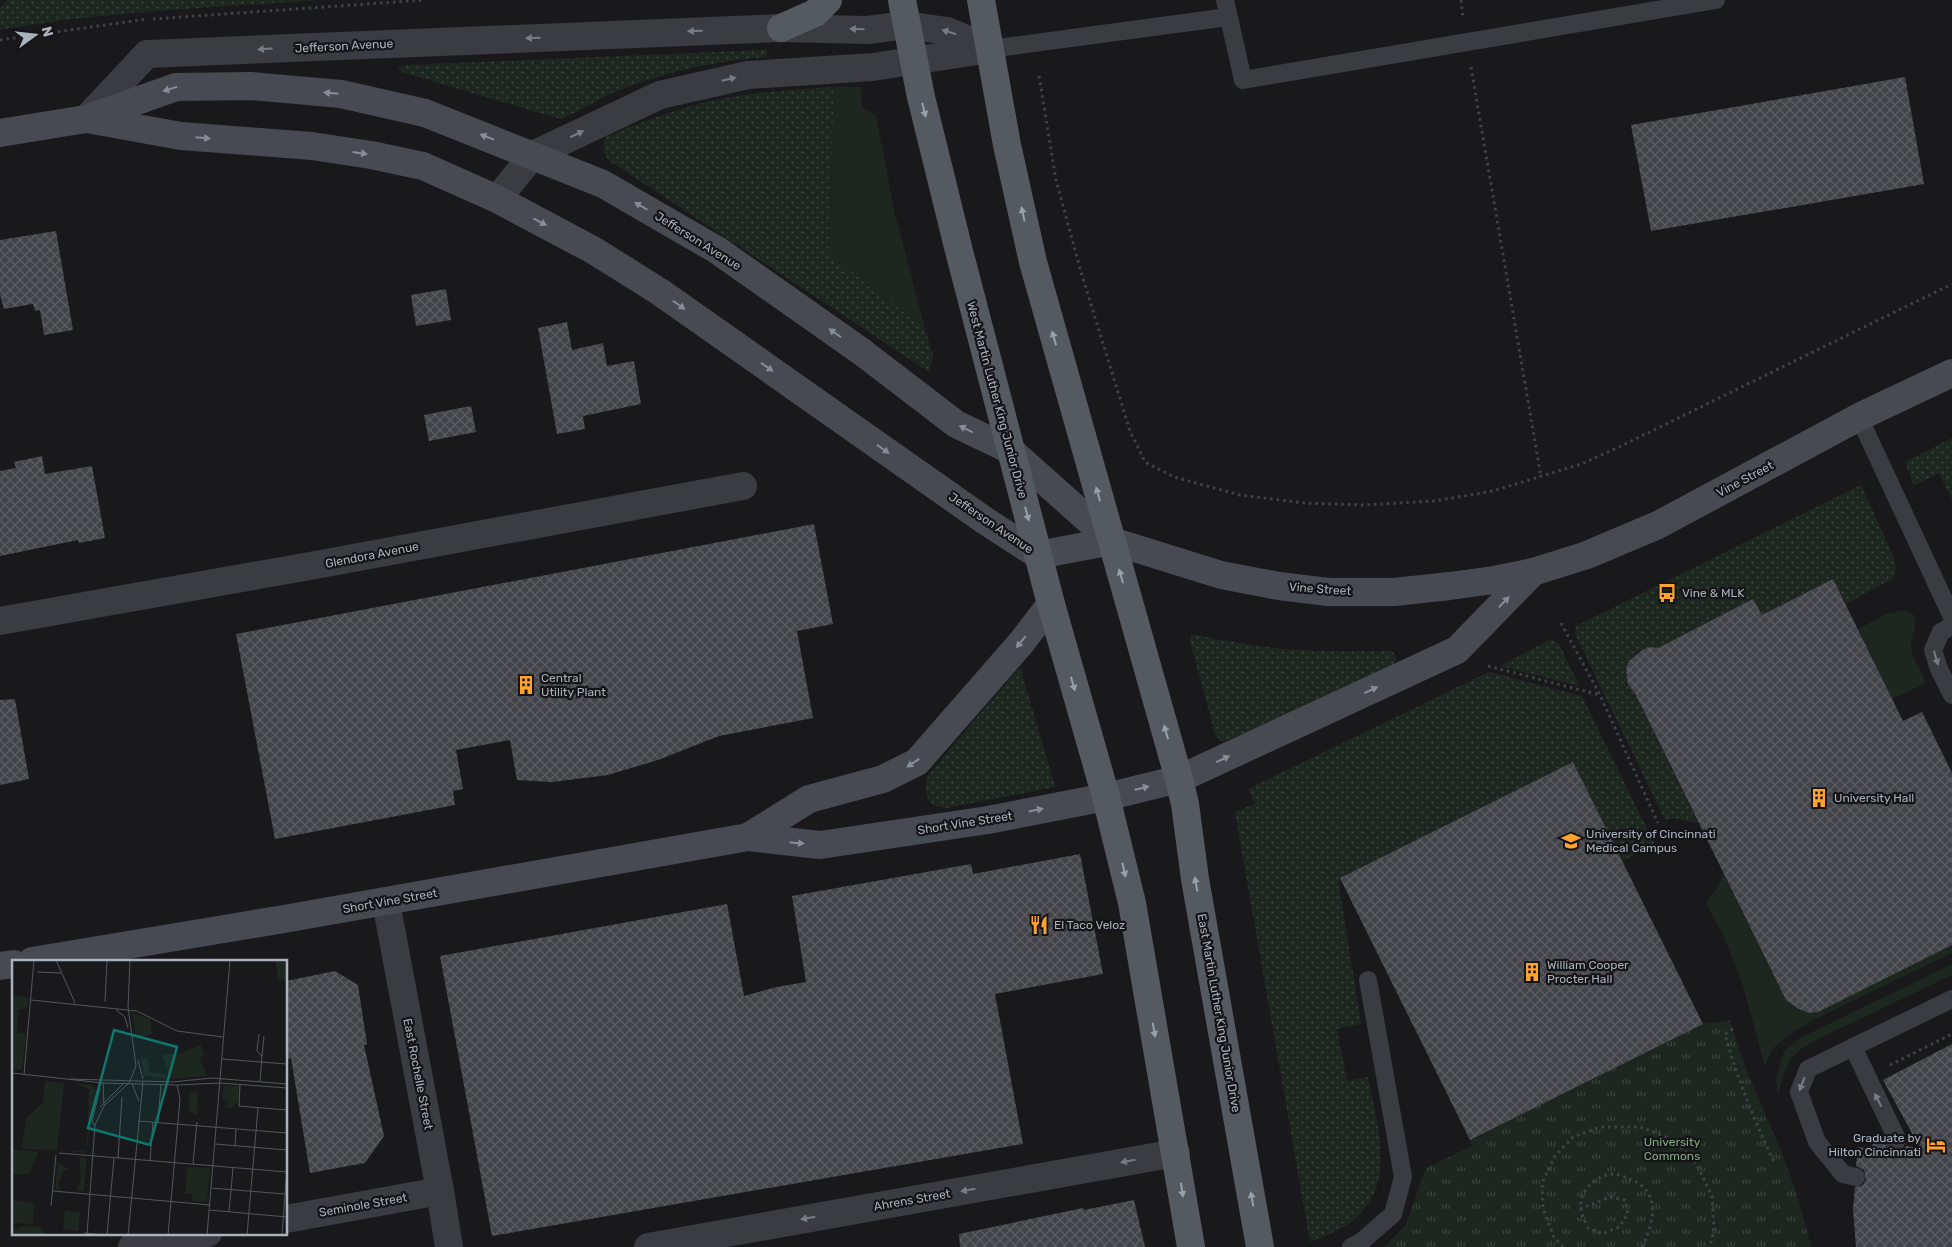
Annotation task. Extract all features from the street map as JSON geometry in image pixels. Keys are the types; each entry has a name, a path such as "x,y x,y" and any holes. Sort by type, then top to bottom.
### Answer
{"main road":[{"path":"781,28 815,13 828,0"},
{"path":"980,0 1007,145 1033,262 1179,779"},
{"name":"West Martin Luther King Junior Drive","path":"904,12 959,251 1010,450 1051,604 1106,796"},
{"name":"Jefferson Avenue","path":"0,133 86,119 176,86 251,86 341,94 425,113 604,184 717,250 862,352 956,424 1010,450 1112,541"},
{"name":"Jefferson Avenue","path":"86,119 181,136 312,146 371,155 423,166 497,199 593,250 660,292 984,520 1038,555 1112,541"},
{"name":"Vine Street","path":"1112,541 1221,574 1280,586 1328,592 1404,591 1494,580 1533,572 1587,555 1658,525 1859,417 1952,373"},
{"name":"Vine Street","path":"1179,779 1457,650 1533,572"},
{"name":"Short Vine Street","path":"748,837 809,799 883,779 917,762 1020,643 1051,604"},
{"name":"Short Vine Street","path":"38,960 386,902 748,837 820,845 988,820 1179,779"},
{"name":"East Martin Luther King Junior Drive","path":"1179,779 1196,888 1260,1247"},
{"path":"1106,796 1132,903 1191,1247"}],"street":[{"name":"Jefferson Avenue","path":"86,119 147,54 781,28 868,30 904,12 990,49"},
{"path":"497,199 533,155 660,95 748,75 873,67 990,49"},
{"name":"Glendora Avenue","path":"0,621 743,486"},
{"name":"East Rochelle Street","path":"386,902 449,1247"},
{"name":"Ahrens Street","path":"648,1247 1176,1153"},
{"name":"Seminole Street","path":"288,1219 440,1191"},
{"path":"132,1247 203,1234"}],"lane":[{"path":"1225,0 1243,80 1716,0"},
{"path":"990,49 1228,18"},
{"path":"1859,417 1952,617"},
{"path":"1952,626 1941,632 1933,650 1939,669 1952,695"},
{"path":"1350,1247 1360,1242 1393,1214 1403,1177 1368,980"},
{"path":"1856,1177 1843,1174 1817,1142 1799,1092 1808,1069 1952,999"},
{"path":"1853,1046 1897,1139 1895,1144"}],"path":[{"path":"0,40 127,21 424,0"},
{"path":"1461,0 1541,477"},
{"path":"1039,76 1056,180 1080,272 1130,431 1145,462 1174,477 1240,495 1313,503 1364,505 1434,501 1493,491 1541,477 1581,464 1617,448 1952,284"},
{"path":"1561,623 1600,695 1658,823"},
{"path":"1487,666 1600,695"},
{"path":"1733,1029 1725,1034 1736,1073 1775,1164"},
{"path":"1867,1076 1952,1034"},
{"path":"1563,1247 1554,1237 1543,1208 1542,1183 1555,1156 1573,1137 1600,1127 1640,1127 1674,1140 1696,1163 1712,1196 1714,1229 1710,1247"},
{"path":"1580,1209 1610,1197 1625,1200 1628,1214 1619,1227 1602,1234 1588,1228 1580,1209 1584,1193 1594,1180 1615,1174 1640,1182 1651,1198 1654,1213 1650,1232 1642,1247"}],"green space":[{"path":"7,0 319,0 119,14 0,30 0,8"},
{"path":"767,50 767,57 706,65 647,80 608,95 560,119 402,72 398,67 406,65"},
{"path":"834,87 829,254 925,328 933,356 929,372 610,161 604,150 606,137 671,112 711,101 757,93"},
{"path":"834,87 861,87 862,107 876,116 895,214 925,328 829,254"},
{"path":"1952,438 1952,500 1939,473 1914,486 1905,462"},
{"path":"1861,485 1893,556 1896,568 1894,578 1846,604 1833,579 1762,615 1753,599 1658,648 1647,648 1638,652 1632,658 1628,665 1629,683 1642,700 1641,706 1698,823 1673,818 1665,820 1578,640 1575,633 1576,626"},
{"path":"1904,610 1912,613 1916,619 1911,645 1913,656 1926,683 1892,699 1858,629 1887,614"},
{"path":"1191,634 1248,645 1283,649 1391,651 1395,654 1396,659 1393,664 1257,729 1221,742 1215,734 1190,641"},
{"path":"1551,639 1559,644 1579,686 1500,666"},
{"path":"1019,668 1055,787 947,808 934,805 930,802 926,793 928,775"},
{"path":"1489,672 1582,696 1655,845 1622,861 1573,762 1340,878 1339,884 1361,1024 1337,1029 1347,1081 1368,1077 1378,1130 1380,1166 1378,1183 1371,1199 1360,1214 1343,1227 1310,1242 1235,812 1255,804 1248,789"},
{"path":"1723,873 1786,1000 1805,1011 1818,1012 1952,945 1952,953 1815,1019 1792,1033 1773,1048 1765,1066 1742,983 1724,937 1706,903 1717,889"},
{"path":"1952,964 1952,975 1814,1041 1798,1052 1786,1069 1778,1094 1776,1080 1784,1051 1800,1038"},
{"name":"University Commons","path":"1730,1020 1748,1073 1796,1192 1811,1247 1384,1247 1405,1226 1426,1168 1472,1146 1470,1140 1703,1024"}],"building":[{"path":"1905,77 1924,184 1651,231 1631,125"},
{"path":"56,231 73,330 44,335 40,310 35,311 33,304 4,309 0,295 0,240"},
{"path":"446,289 451,320 416,326 411,295"},
{"path":"567,322 572,350 603,343 607,366 634,361 641,404 583,416 585,429 557,434 538,328"},
{"path":"471,406 476,432 429,441 424,415"},
{"path":"42,456 45,474 92,466 105,538 79,543 78,540 0,556 0,471 16,468 14,462"},
{"name":"Central Utility Plant","path":"814,524 833,624 797,631 813,718 719,736 658,760 608,775 552,782 517,780 510,740 456,750 463,789 453,791 455,805 275,839 236,634"},
{"name":"University Hall","path":"1833,579 1903,721 1922,712 1952,773 1952,945 1818,1012 1809,1013 1786,1000 1636,695 1628,684 1626,669 1629,661 1642,650 1650,647 1658,648 1753,599 1762,615"},
{"path":"15,699 29,779 0,785 0,700"},
{"name":"William Cooper Procter Hall","path":"1573,762 1703,1024 1470,1140 1340,878"},
{"path":"1080,854 1103,974 995,994 1023,1144 492,1236 440,956 727,904 744,996 777,987 806,982 792,896 971,864 973,874"},
{"path":"335,971 358,985 367,1044 364,1045 384,1136 365,1163 310,1173 291,1058 288,1059 288,981"},
{"name":"Graduate by Hilton Cincinnati","path":"1952,1044 1952,1247 1856,1247 1853,1209 1855,1187 1863,1185 1866,1179 1864,1170 1856,1166 1858,1147 1871,1149 1873,1141 1885,1143 1887,1151 1896,1155 1902,1152 1906,1146 1920,1148 1883,1080"},
{"path":"1134,1200 1145,1247 960,1247 959,1234 1083,1208 1084,1210"}],"place":[{"name":"Vine & MLK","path":"1667,593"},
{"name":"Central Utility Plant","path":"526,685"},
{"name":"University Hall","path":"1819,798"},
{"name":"University of Cincinnati Medical Campus","path":"1571,841"},
{"name":"El Taco Veloz","path":"1039,925"},
{"name":"William Cooper Procter Hall","path":"1532,972"},
{"name":"Graduate by Hilton Cincinnati","path":"1936,1145"}]}
